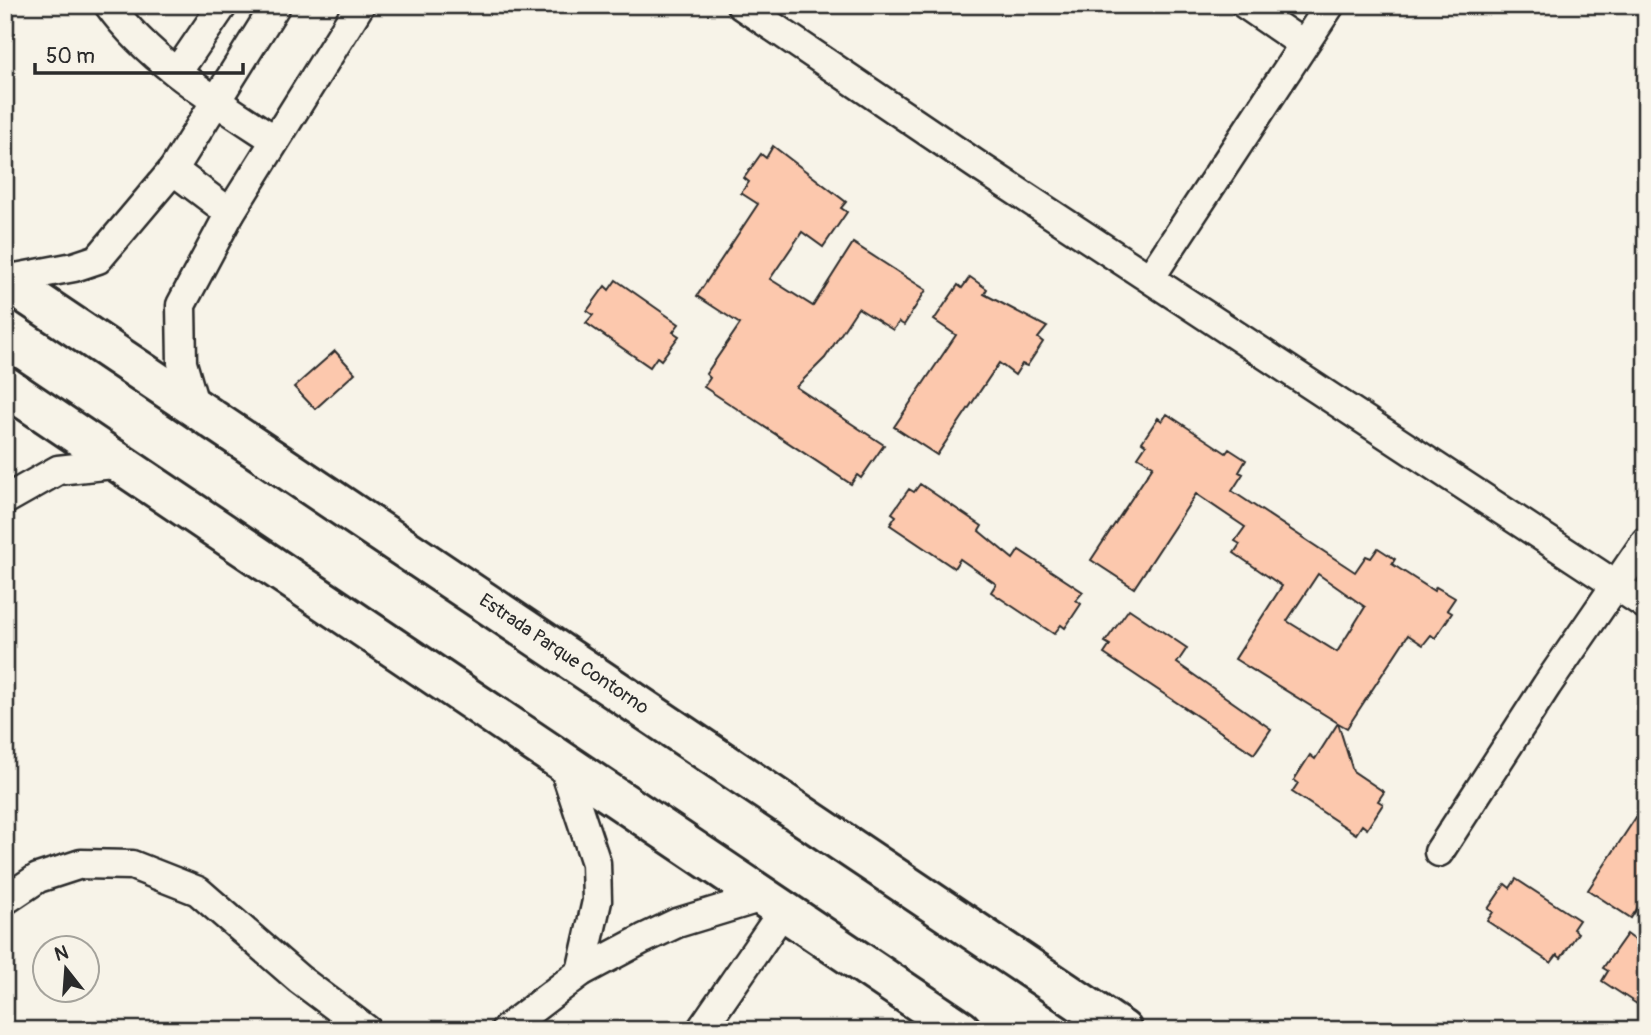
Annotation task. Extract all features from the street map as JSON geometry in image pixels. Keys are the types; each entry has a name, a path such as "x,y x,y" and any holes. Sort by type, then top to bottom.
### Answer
{"highway":[{"name":"Estrada Parque Contorno","path":"5,280 194,404 1122,1030"},
{"path":"5,386 961,1030"}],"street":[{"path":"109,5 125,27 214,101 275,140"},
{"path":"178,71 223,5"},
{"path":"5,280 74,267 99,259 173,170 276,5"},
{"path":"194,404 182,363 181,304 229,213 360,5"},
{"path":"741,5 1646,605"},
{"path":"1247,5 1303,44"},
{"path":"1150,278 1330,5"},
{"path":"173,170 229,213"},
{"path":"5,500 58,470 122,463"},
{"path":"1439,852 1547,685 1646,541"},
{"path":"562,761 596,863 597,901 582,972"},
{"path":"5,900 38,878 81,864 132,865 198,891 299,979 367,1030"},
{"path":"505,1030 582,972 677,923 773,904"},
{"path":"701,1030 773,904"}],"building":[{"path":"773,146 846,202 841,208 847,212 823,247 802,232 770,279 813,306 853,243 926,290 904,325 899,322 893,330 858,308 825,358 796,387 884,445 861,478 857,475 851,484 704,387 710,378 706,374 740,324 697,296 758,204 741,193 749,182 744,178 761,154 766,158"},
{"path":"970,277 987,289 984,294 1047,327 1038,338 1043,342 1027,366 1022,364 1015,375 999,363 937,455 894,427 956,335 934,320 958,285 962,288"},
{"path":"616,280 679,324 673,332 679,336 661,360 657,357 650,367 586,323 593,315 587,311 605,286 609,290"},
{"path":"335,351 355,373 315,409 294,387"},
{"path":"1167,414 1226,453 1229,449 1246,460 1239,472 1243,474 1232,491 1355,572 1366,556 1371,558 1378,548 1395,559 1392,564 1434,591 1436,587 1455,598 1447,610 1452,613 1435,638 1431,635 1423,645 1408,635 1347,728 1235,659 1282,586 1234,553 1240,544 1235,541 1245,527 1196,494 1134,588 1091,560 1153,466 1138,457 1146,445 1142,442 1158,418 1162,421","holes":["1318,574 1365,607 1337,652 1287,621"]},
{"path":"920,484 982,526 979,531 1013,559 1019,550 1083,592 1076,600 1081,604 1065,628 1061,625 1054,634 991,592 996,584 960,559 954,568 890,525 896,516 892,513 909,489 914,492"},
{"path":"1129,609 1187,648 1177,663 1271,729 1254,754 1104,654 1110,645 1105,642"},
{"path":"1338,723 1353,771 1384,792 1378,801 1383,804 1367,829 1362,825 1356,834 1292,792 1298,783 1294,780 1310,755 1315,759"},
{"path":"1646,802 1646,895 1631,918 1588,890"},
{"path":"1516,879 1579,920 1573,929 1578,933 1561,958 1557,955 1551,963 1487,921 1493,912 1488,909 1505,884 1510,888"},
{"path":"1627,934 1646,948 1646,1010 1602,981 1608,971 1603,968"}]}
